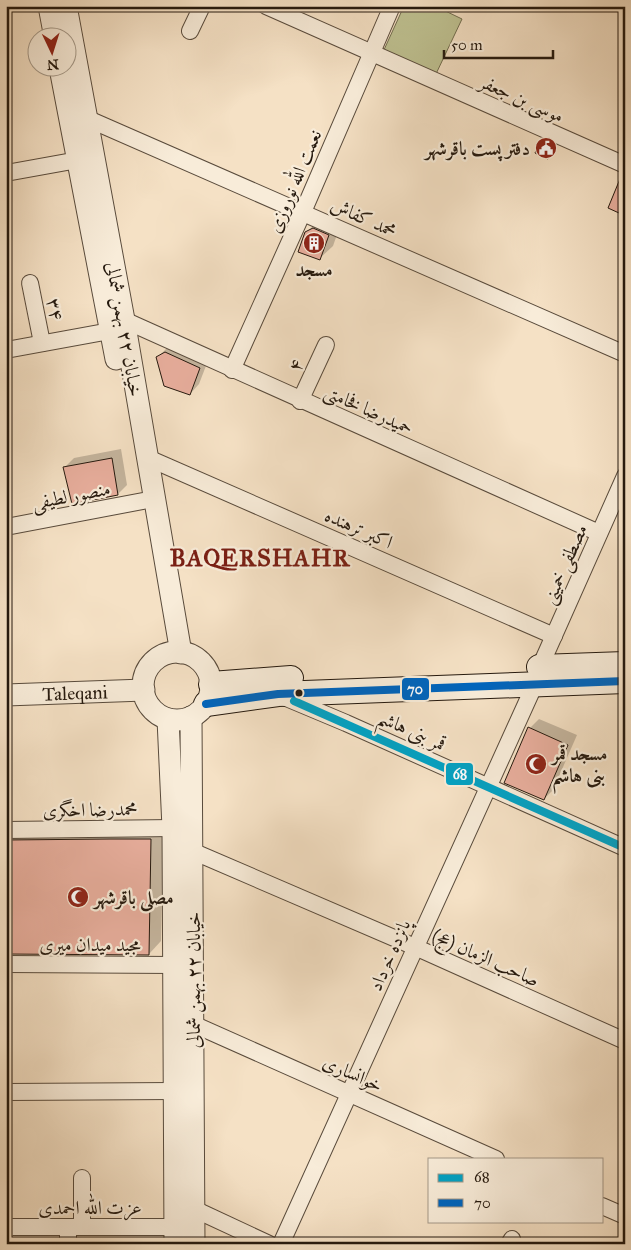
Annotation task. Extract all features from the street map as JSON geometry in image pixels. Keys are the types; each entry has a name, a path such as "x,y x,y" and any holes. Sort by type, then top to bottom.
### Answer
{"main road":[{"path":"203,702 276,687 537,675 625,664"},
{"path":"537,675 625,681"}],"street":[{"path":"49,6 53,28"},
{"name":"خیابان ۲۲ بهمن شمالی","path":"66,6 86,118 143,501 175,653"},
{"path":"190,31 202,6"},
{"name":"موسی بن جعفر","path":"266,6 370,54 625,165"},
{"name":"نعمت الله نوروزی","path":"232,370 392,6"},
{"name":"خیابان ۲۲ بهمن شمالی","path":"62,78 78,160 148,458 175,653"},
{"name":"محمد کفاش","path":"86,118 625,354"},
{"path":"6,173 78,160"},
{"name":"۳۴","path":"30,283 42,343"},
{"path":"6,350 117,326"},
{"name":"حمیدرضا فخامتی","path":"117,326 232,370 599,533"},
{"name":"۴","path":"300,401 326,345"},
{"name":"اکبر ترهنده","path":"148,458 554,636"},
{"name":"مصطفی خمینی","path":"537,675 599,533 621,496 625,476"},
{"name":"منصور لطیفی","path":"6,527 143,501"},
{"path":"175,653 190,655 205,667 210,675 203,702 180,720 168,719 159,715 146,700 144,690 144,680 147,671 160,657 175,653"},
{"name":"پانزده خرداد","path":"280,1244 537,675"},
{"name":"قمر بنی هاشم","path":"276,687 625,848"},
{"name":"Taleqani","path":"6,695 144,690"},
{"name":"خیابان ۲۲ بهمن شمالی","path":"194,1244 192,851 203,702"},
{"name":"خیابان ۲۲ بهمن شمالی","path":"168,719 173,828 175,1235"},
{"name":"محمدرضا اخگری","path":"6,830 173,828"},
{"name":"صاحب الزمان (عج)","path":"192,851 415,947 625,1041"},
{"name":"مجید میدان میری","path":"6,964 174,964"},
{"name":"خوانساری","path":"193,1024 494,1158"},
{"path":"6,1092 174,1091"},
{"path":"68,1244 75,1227 82,1178"},
{"path":"604,1207 625,1216"},
{"path":"194,1210 269,1244"},
{"name":"عزت الله احمدی","path":"6,1227 75,1227 175,1235"}],"green space":[{"path":"404,6 435,6 462,19 435,76 383,52"}],"building":[{"name":"دفتر پست باقرشهر","path":"541,139 555,145 548,159 535,153"},
{"path":"622,174 625,175 625,207 621,206 619,213 608,208"},
{"name":"مسجد","path":"313,228 329,235 320,260 298,252 305,232"},
{"path":"165,352 200,368 190,395 164,386 156,357"},
{"path":"112,458 118,495 72,504 63,467"},
{"name":"مسجد قمر بنی هاشم","path":"528,727 568,745 544,800 504,783"},
{"name":"مصلی باقرشهر","path":"151,839 149,955 6,954 6,840"}],"transit line":[{"name":"70","path":"206,704 278,694 625,681"},
{"name":"68","path":"294,701 625,848"}],"place":[{"name":"دفتر پست باقرشهر","path":"546,148"},
{"name":"مسجد","path":"314,243"},
{"name":"مسجد قمر بنی هاشم","path":"536,764"},
{"name":"مصلی باقرشهر","path":"78,897"}],"district":[{"name":"BAQERSHAHR","path":"260,558"}]}
